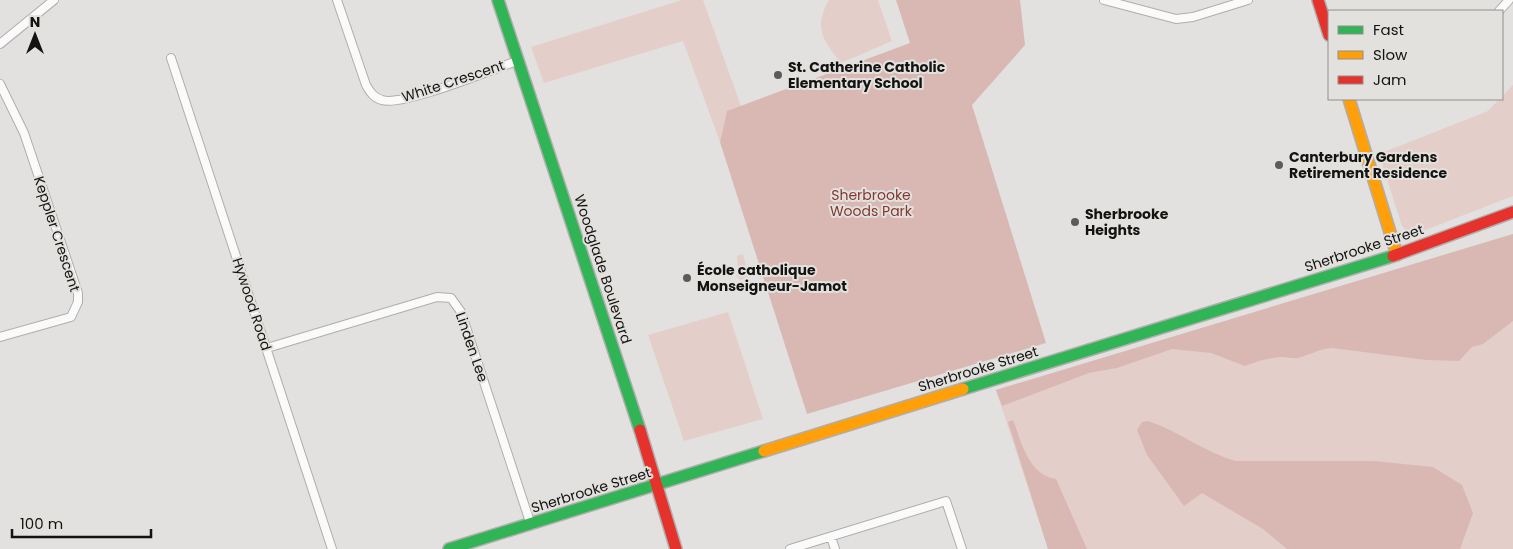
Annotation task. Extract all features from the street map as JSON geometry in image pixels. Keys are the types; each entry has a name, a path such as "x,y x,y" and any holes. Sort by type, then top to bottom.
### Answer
{"main road":[{"name":"Woodglade Boulevard","path":"498,0 658,485 676,549"},
{"path":"1318,0 1328,33"},
{"path":"1349,100 1397,255"},
{"name":"Sherbrooke Street","path":"449,549 1397,255 1513,212"}],"street":[{"path":"0,44 54,0"},
{"name":"White Crescent","path":"337,0 366,85 372,95 383,101 410,98 518,61"},
{"path":"1104,0 1176,19 1193,17 1230,2 1248,0"},
{"path":"1500,10 1509,0"},
{"name":"Hywood Road","path":"171,58 332,549"},
{"name":"Keppler Crescent","path":"0,84 24,133 78,293 78,302 71,317 0,337"},
{"name":"Linden Lee","path":"267,348 436,297 451,298 461,312 531,524"},
{"path":"790,549 946,501 962,549"},
{"path":"831,537 834,549"}],"shaded area":[{"path":"682,0 703,0 741,106 727,111 720,142 683,41 544,83 531,47"},
{"path":"829,0 878,0 892,41 841,63 829,47 822,33 822,18"},
{"path":"1513,85 1513,196 1415,234 1417,224 1409,233 1402,226 1379,154 1488,111 1499,100 1503,100 1503,95"},
{"path":"1513,234 1513,549 1048,549 996,390"},
{"path":"743,254 748,276 741,280 736,276 738,270 737,256"},
{"path":"728,312 763,419 684,441 648,335"}],"green space":[{"name":"Sherbrooke Woods Park","path":"896,0 1020,0 1025,45 972,105 1046,343 807,414 720,142 727,111 910,43"},
{"path":"1513,234 1513,321 1483,344 1472,347 1459,361 1426,360 1332,348 1298,358 1272,358 1245,366 1211,353 1172,349 1117,368 1089,373 1002,406 996,390"},
{"path":"1013,420 1023,447 1032,464 1046,476 1056,479 1087,549 1048,549 1008,422"},
{"path":"1148,421 1235,461 1374,461 1433,467 1462,485 1473,513 1460,549 1287,549 1263,529 1202,493 1184,506 1147,455 1137,430 1142,422"}],"traffic: fast":[{"path":"498,0 640,430"},
{"path":"963,389 1393,256"},
{"path":"449,549 764,451"}],"traffic: slow":[{"path":"1349,100 1397,255"},
{"path":"764,451 963,389"}],"traffic: jam":[{"path":"1318,0 1328,32"},
{"path":"1393,256 1513,212"},
{"path":"640,430 676,549"}],"place":[{"name":"St. Catherine Catholic Elementary School","path":"778,75"},
{"name":"Canterbury Gardens Retirement Residence","path":"1279,165"},
{"name":"Sherbrooke Heights","path":"1075,222"},
{"name":"École catholique Monseigneur-Jamot","path":"687,278"}]}
